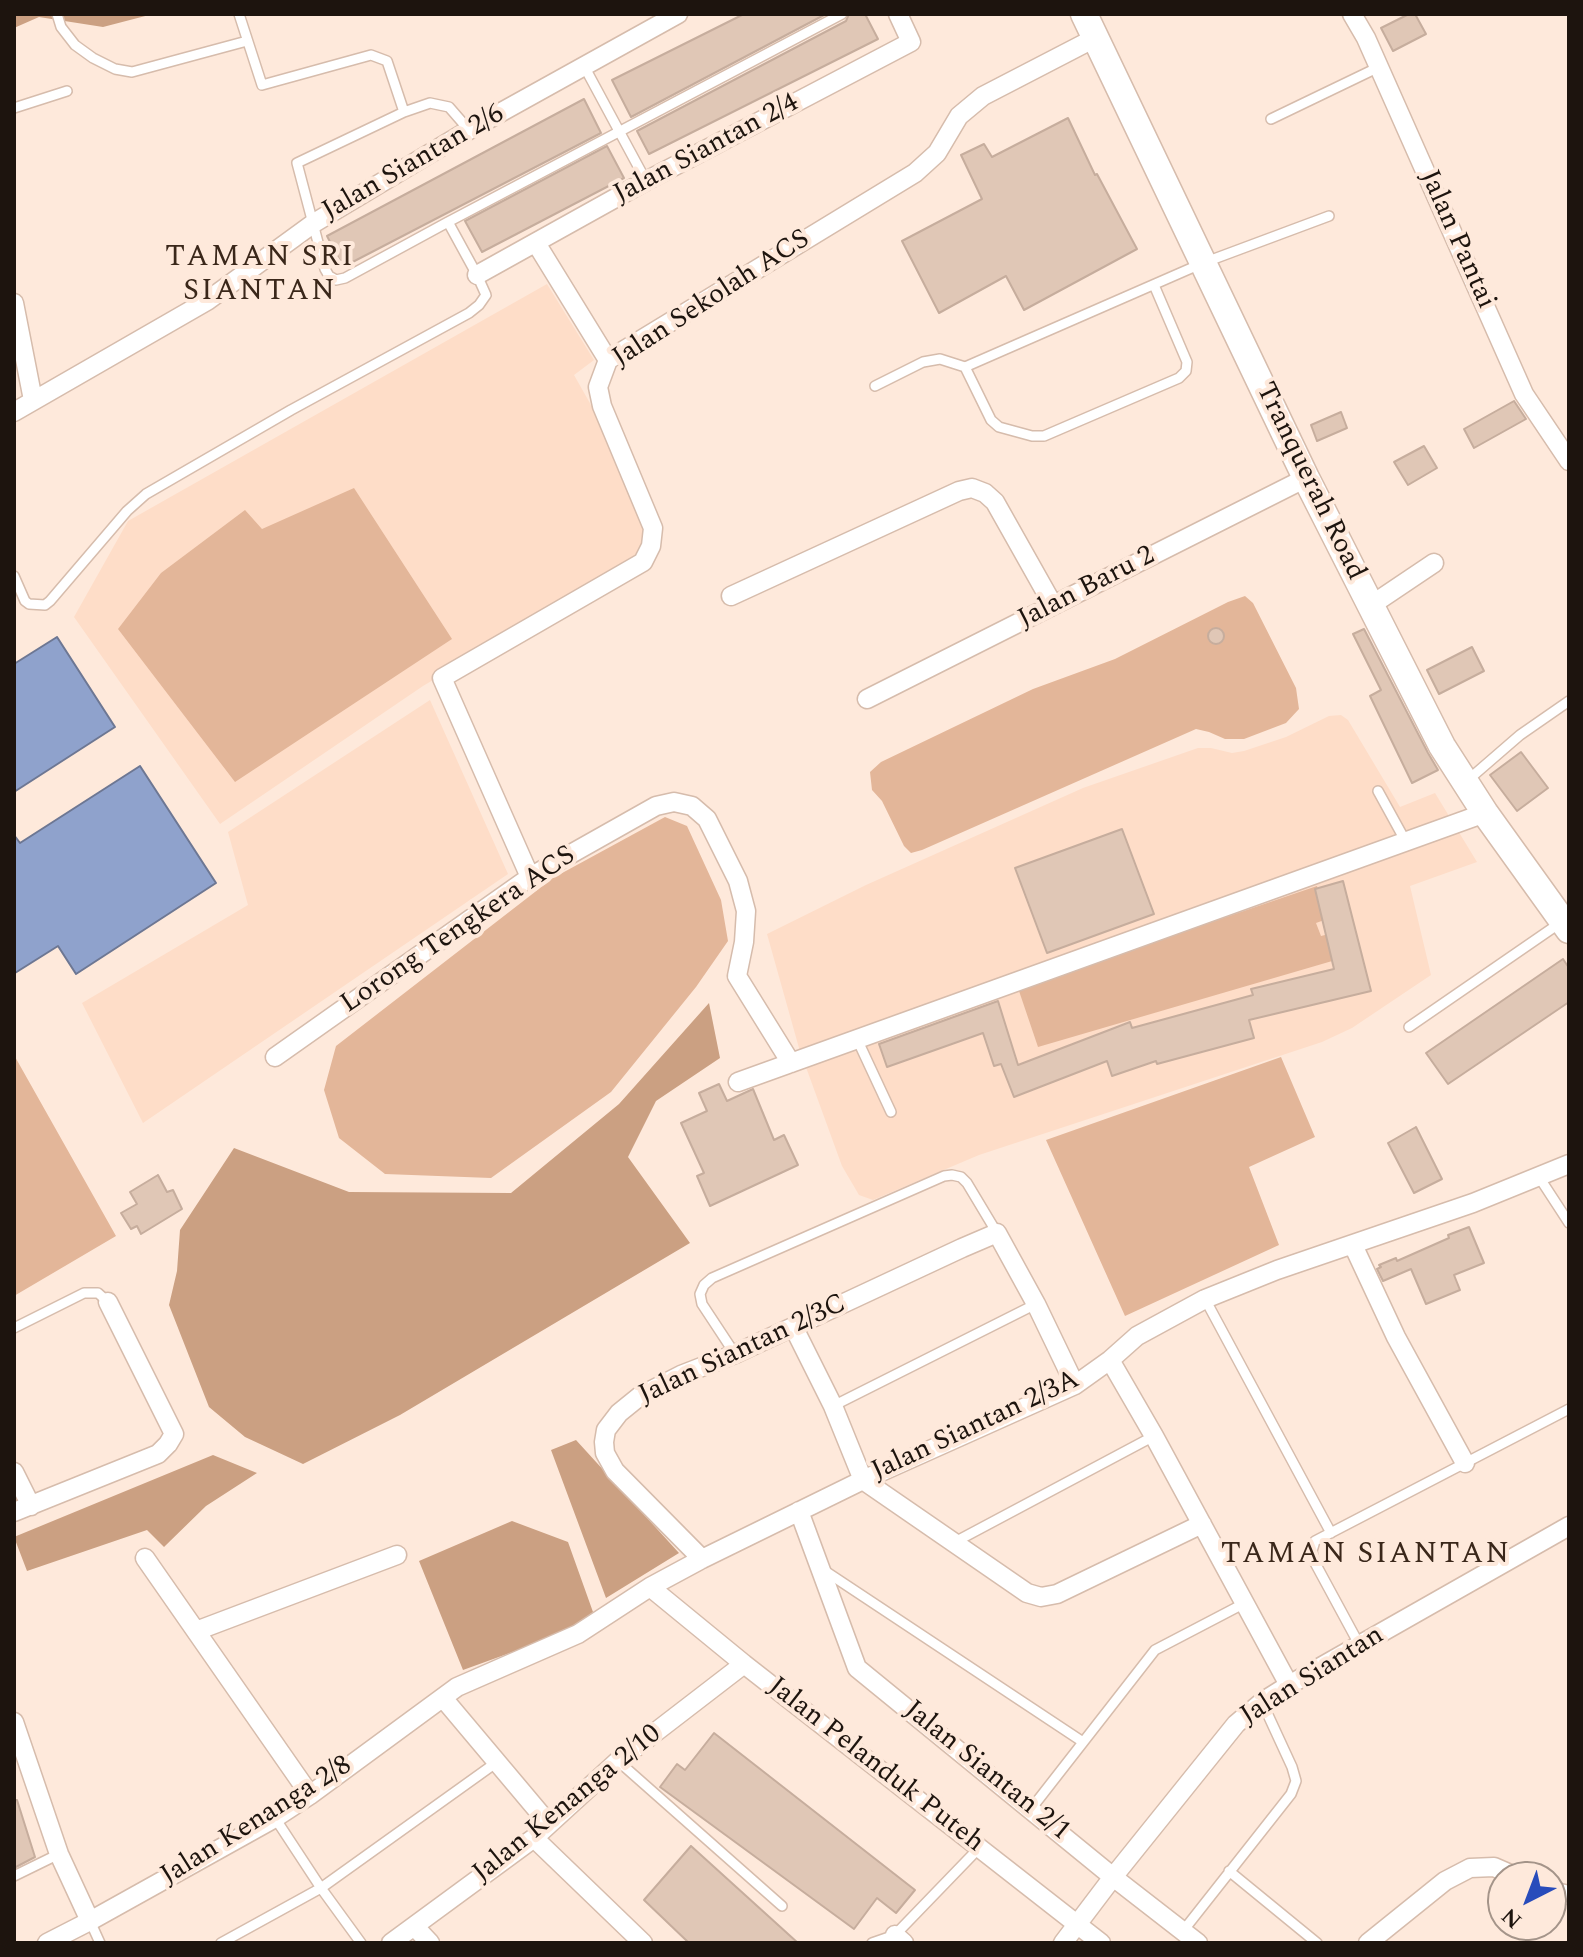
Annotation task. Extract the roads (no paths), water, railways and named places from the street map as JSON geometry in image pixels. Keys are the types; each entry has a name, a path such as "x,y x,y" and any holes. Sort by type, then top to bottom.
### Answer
{"main road":[{"name":"Tranquerah Road","path":"1090,26 1306,478 1442,746 1464,783 1566,926"}],"street":[{"name":"Jalan Siantan 2/6","path":"14,412 207,301 314,223 469,130 678,14"},
{"name":"Jalan Siantan 2/4","path":"477,275 646,181 911,42 898,14"},
{"name":"Jalan Pantai","path":"1352,14 1366,38 1524,394 1569,461"},
{"name":"Jalan Sekolah ACS","path":"530,877 442,678 643,562 651,546 653,528 602,406 598,387 608,360 915,173 937,153 959,116 983,96 1090,26"},
{"path":"536,243 608,360"},
{"path":"14,303 33,400"},
{"name":"Jalan Baru 2","path":"867,699 1306,478"},
{"path":"731,596 959,491 972,488 985,493 995,502 1053,605"},
{"path":"1370,606 1434,563"},
{"name":"Lorong Tengkera ACS","path":"275,1057 530,877 656,806 674,802 692,806 707,819 738,881 746,911 737,976 791,1063"},
{"path":"738,1082 1485,813"},
{"name":"Jalan Siantan 2/3A","path":"650,1587 863,1480 1075,1385 1137,1336 1205,1299 1277,1270 1473,1203 1569,1164"},
{"path":"997,1233 1075,1385"},
{"name":"Jalan Siantan 2/3C","path":"702,1559 615,1471 605,1453 604,1442 606,1430 619,1413 640,1396 681,1375 794,1328 997,1233"},
{"path":"1353,1245 1396,1337 1465,1463"},
{"path":"14,1472 22,1509 158,1454 174,1434 108,1302"},
{"path":"794,1328 833,1406 863,1480 1027,1593 1041,1597 1057,1594 1202,1524"},
{"path":"1110,1360 1289,1685"},
{"path":"799,1511 822,1569"},
{"name":"Jalan Siantan","path":"1063,1943 1236,1724 1262,1702 1569,1526"},
{"path":"196,1631 397,1555"},
{"path":"145,1558 310,1795"},
{"name":"Jalan Siantan 2/1","path":"822,1569 857,1668 1198,1943"},
{"name":"Jalan Pelanduk Puteh","path":"650,1587 1101,1943"},
{"name":"Jalan Kenanga 2/8","path":"47,1943 275,1818 450,1692 578,1634 650,1587"},
{"name":"Jalan Kenanga 2/10","path":"391,1943 534,1838 618,1761 744,1664"},
{"path":"450,1692 497,1762 549,1824"},
{"path":"14,1722 22,1776 90,1921"},
{"path":"534,1838 643,1943"},
{"path":"1368,1943 1445,1881 1470,1868 1487,1867"},
{"path":"415,1927 430,1943"}],"lane":[{"path":"57,14 61,27 75,45 115,69 132,72 247,41"},
{"path":"239,14 262,85 371,55 387,61 404,112"},
{"path":"469,130 449,107 430,103 404,112 297,163 329,276 336,280 345,278 842,14"},
{"path":"584,66 646,181"},
{"path":"1271,119 1379,67"},
{"path":"14,108 67,91"},
{"path":"875,386 923,362 940,359 965,367 1203,263 1329,216"},
{"path":"14,576 25,601 45,605 127,511 146,494 479,305 486,295 448,222"},
{"path":"965,367 991,420 999,427 1032,436 1044,436 1179,378 1186,371 1187,362 1154,285"},
{"path":"1464,783 1520,735 1569,701"},
{"path":"1378,791 1406,842"},
{"path":"1409,1027 1566,926"},
{"path":"857,1039 891,1112"},
{"path":"735,1354 702,1304 700,1294 712,1278 944,1176 961,1177 967,1183 997,1233"},
{"path":"1539,1177 1569,1223"},
{"path":"14,1328 84,1293 98,1293 108,1302"},
{"path":"1205,1299 1331,1533"},
{"path":"833,1406 1036,1304"},
{"path":"1360,1646 1314,1561 1312,1551 1315,1541 1569,1409"},
{"path":"953,1543 1154,1436"},
{"path":"822,1569 1083,1742"},
{"path":"1031,1809 1155,1650 1245,1603"},
{"path":"1183,1931 1291,1794 1296,1781 1262,1702"},
{"path":"618,1761 782,1906"},
{"path":"221,1943 321,1888 497,1762"},
{"path":"275,1818 361,1943"},
{"path":"872,1943 900,1939 980,1847"},
{"path":"14,1876 59,1854"},
{"path":"1229,1871 1317,1943"},
{"path":"90,1921 100,1943"}],"water":[{"path":"57,637 115,727 14,792 14,664"},
{"path":"140,766 216,883 76,974 58,946 15,973 14,835 20,843"}],"district":[{"name":"TAMAN SRI SIANTAN","path":"260,276"},
{"name":"TAMAN SIANTAN","path":"1366,1556"}]}
